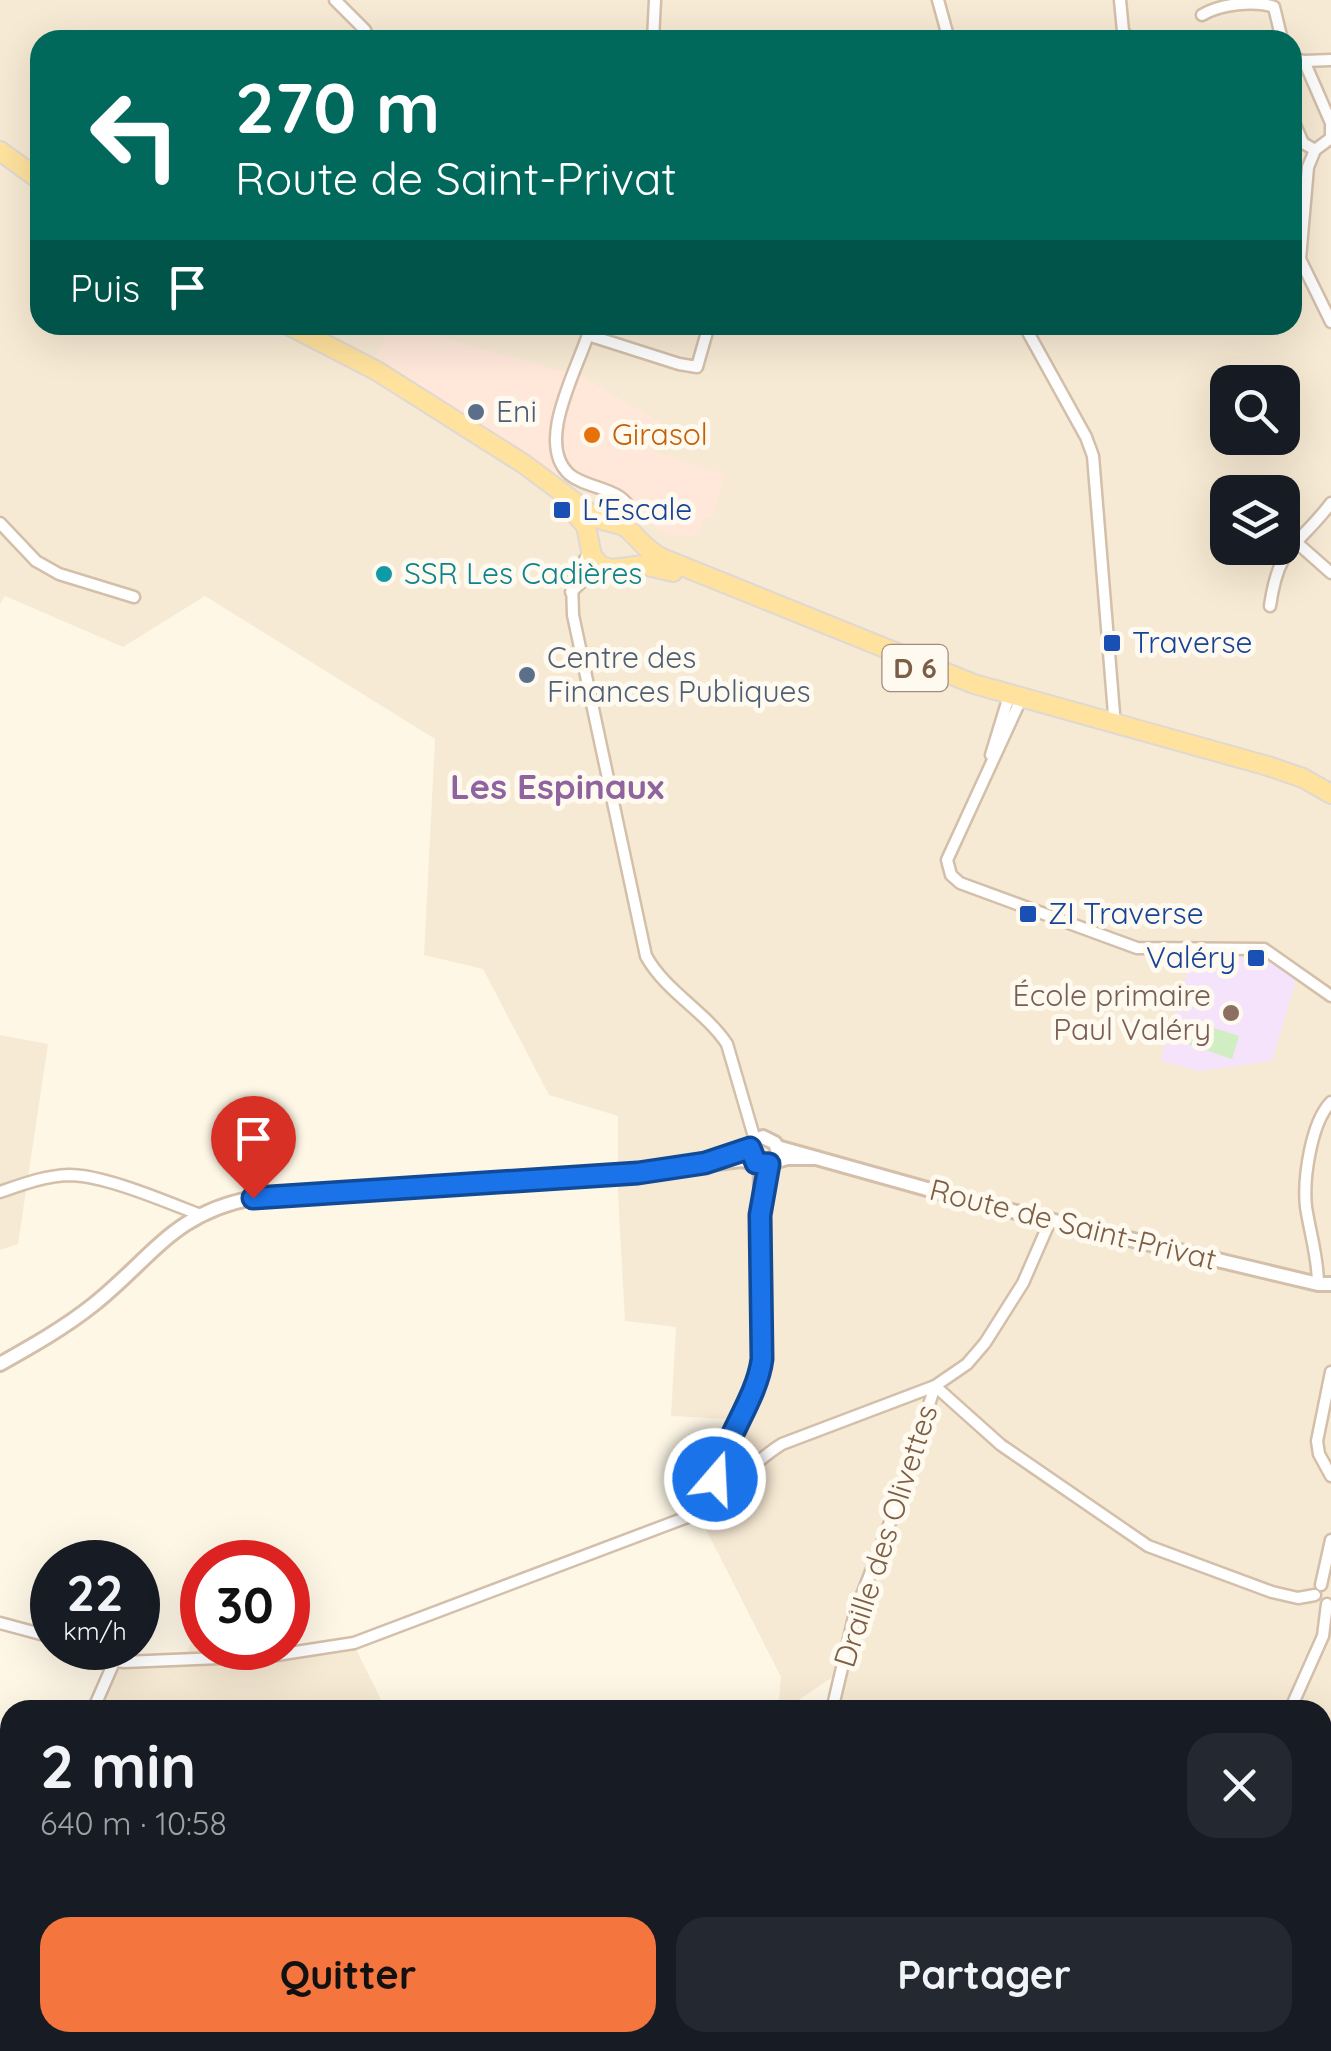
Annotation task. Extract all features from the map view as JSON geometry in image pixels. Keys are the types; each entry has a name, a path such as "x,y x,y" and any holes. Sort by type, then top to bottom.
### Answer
{"main road":[{"path":"0,151 30,173"},
{"path":"307,335 376,371 546,480 608,524 633,529 635,553 626,565 607,568 596,562 586,526 546,480"},
{"path":"590,548 594,532 608,524"},
{"name":"D 6","path":"633,529 662,558 952,680 1013,702 1286,772 1331,794"},
{"name":"D 6","path":"626,565 659,567 722,585"}],"street":[{"path":"335,0 364,30"},
{"path":"654,30 655,0"},
{"path":"938,0 946,30"},
{"path":"1120,0 1123,30"},
{"path":"1202,14 1214,7 1263,2 1274,8 1280,30"},
{"path":"1302,59 1331,60"},
{"path":"1302,67 1331,123 1331,138 1316,150 1308,168 1302,236"},
{"path":"1302,141 1316,150"},
{"path":"1302,263 1331,322"},
{"path":"588,335 558,414 558,456 566,472 624,500 633,529"},
{"path":"603,335 697,367 706,335"},
{"path":"1029,335 1093,456 1115,726"},
{"path":"1300,538 1331,503"},
{"path":"0,523 36,560 59,574 134,597"},
{"path":"1300,546 1331,573"},
{"path":"590,548 572,581 571,592 579,647 646,956 657,976 719,1032 727,1044 763,1153 760,1379 721,1453 708,1505"},
{"path":"1270,606 1279,565"},
{"path":"571,592 590,572 607,568"},
{"path":"1013,702 947,860 951,874 960,883 1137,948 1264,948 1331,996"},
{"path":"1324,1284 1305,1196 1318,1118 1331,1102"},
{"name":"Route de Saint-Privat","path":"0,1364 95,1304 198,1214 223,1204 253,1198 638,1173 763,1153 816,1158 1050,1222 1324,1284"},
{"path":"0,1192 39,1178 72,1175 163,1200 198,1214"},
{"name":"Draille des Olivettes","path":"834,1700 855,1613 899,1499 935,1386 966,1364 985,1342 1022,1284 1050,1222"},
{"path":"1331,1372 1317,1441 1331,1476"},
{"path":"160,1660 270,1656 354,1643 698,1513 782,1444 935,1386 1002,1445 1148,1546 1272,1592 1298,1598 1322,1589"},
{"path":"1294,1700 1323,1636 1329,1603 1319,1602 1331,1540"},
{"path":"0,1623 30,1631"},
{"path":"97,1700 110,1670"}],"shaded area":[{"path":"0,0 1331,0 1331,1700 837,1700 843,1670 799,1700 779,1700 781,1677 693,1504 727,1419 671,1416 676,1327 625,1321 618,1116 549,1095 483,969 424,955 435,739 205,596 123,647 5,596 0,604"},
{"path":"387,335 439,335 581,376 664,425 656,453 725,474 712,518 705,517 697,538 673,537 571,484 376,356"},
{"name":"École primaire Paul Valéry","path":"1193,954 1259,958 1263,954 1297,977 1272,1061 1200,1071 1160,1061"},
{"path":"0,1035 48,1044 18,1244 0,1250"},
{"path":"356,1649 381,1700 103,1700 117,1670 160,1670 160,1667 310,1670 310,1655"}],"green space":[{"path":"1186,1019 1239,1036 1232,1059 1179,1041"}],"place":[{"name":"Eni","path":"476,412"},
{"name":"Girasol","path":"592,435"},
{"name":"L'Escale","path":"562,510"},
{"name":"SSR Les Cadières","path":"384,574"},
{"name":"Traverse","path":"1112,643"},
{"name":"Centre des Finances Publiques","path":"527,675"},
{"name":"ZI Traverse","path":"1028,914"},
{"name":"Valéry","path":"1256,958"},
{"name":"École primaire Paul Valéry","path":"1231,1013"}],"district":[{"name":"Les Espinaux","path":"557,787"}],"route":[{"path":"253,1198 638,1173 705,1163 750,1148 750,1157 756,1163 769,1164 760,1215 760,1379 721,1453 715,1479"}]}
